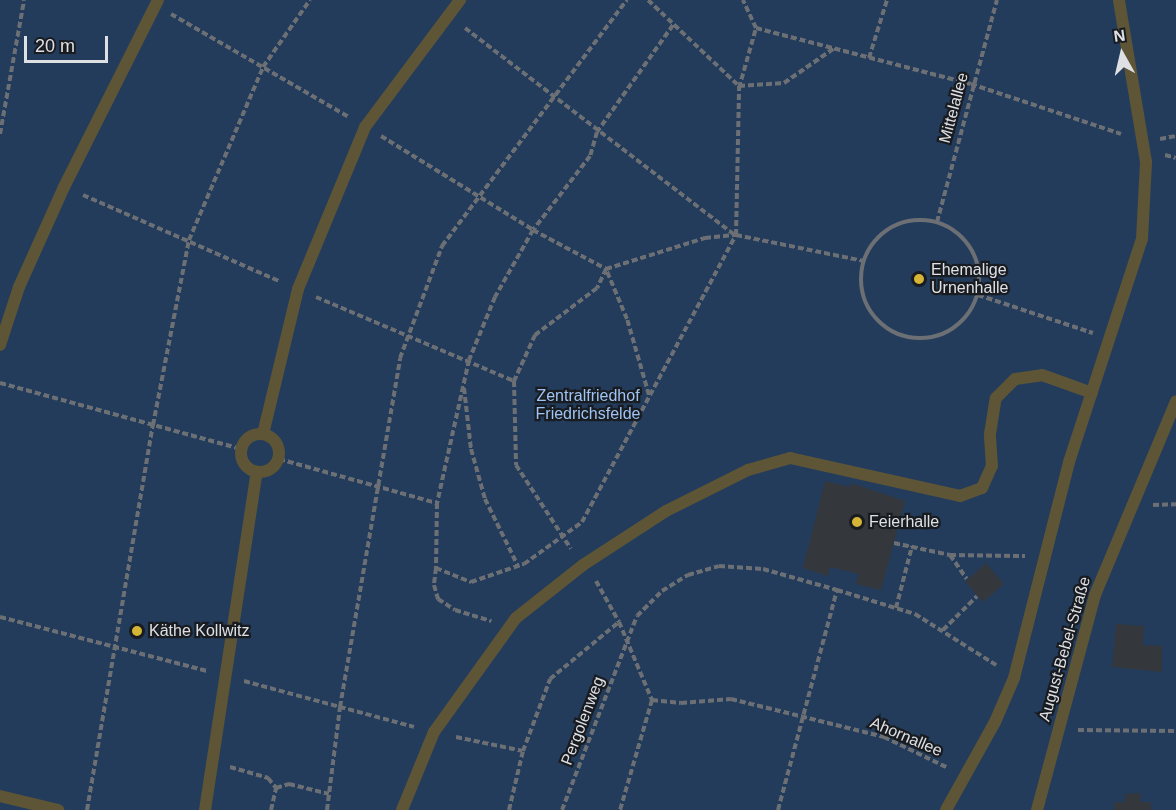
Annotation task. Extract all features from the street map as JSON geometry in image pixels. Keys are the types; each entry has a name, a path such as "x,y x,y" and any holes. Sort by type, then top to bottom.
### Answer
{"lane":[{"path":"0,345 19,287 55,207 158,0"},
{"path":"263,434 298,289 365,127 447,14 460,0"},
{"path":"946,810 963,775 995,722 1014,678 1069,462 1142,239 1146,162 1119,0"},
{"path":"402,810 435,732 516,618 602,553 666,511 748,470 790,458 960,496 982,488 992,466 990,434 996,398 1015,379 1042,375 1092,393"},
{"name":"August-Bebel-Straße","path":"1036,810 1095,595 1176,401"},
{"path":"263,434 275,441 279,459 270,469 257,472 243,462 242,449 252,436 263,434"},
{"path":"205,810 257,472"},
{"path":"0,796 58,810"}],"path":[{"path":"0,134 24,0"},
{"path":"87,810 153,425 189,240 263,67 310,0"},
{"path":"327,810 340,707 400,358 442,246 627,0"},
{"path":"648,0 740,86 784,83 833,48"},
{"path":"436,568 471,582 518,566 582,522 736,235 740,86 756,28 743,0"},
{"path":"869,57 887,0"},
{"name":"Mittelallee","path":"937,222 971,84 997,0"},
{"path":"447,14 597,132 736,235"},
{"path":"507,631 485,618 455,610 438,599 434,585 436,503 469,360 495,297 533,230 590,156 597,132 673,25"},
{"path":"756,28 971,84 1141,140"},
{"path":"96,201 514,381"},
{"path":"937,222 953,230 972,250 980,277 978,295 970,312 941,335 922,339 903,336 886,328 864,298 864,261 872,245 901,223 937,222"},
{"path":"533,230 606,269 627,320 649,395"},
{"path":"561,537 516,465 514,381 535,335 597,288 606,269 705,238 736,235 864,261"},
{"path":"978,295 1110,339"},
{"path":"0,383 242,449"},
{"path":"463,384 471,449 485,499 518,566"},
{"path":"279,459 436,503"},
{"path":"894,543 950,555 1026,556 1044,562"},
{"path":"896,608 912,546"},
{"path":"950,555 968,579"},
{"name":"Pergolenweg","path":"562,810 637,616 662,591 688,575 719,566 763,569 896,608 943,630 1014,678"},
{"path":"597,582 620,622 652,700 620,810"},
{"path":"778,810 837,590"},
{"path":"943,630 977,596"},
{"path":"0,617 435,732 523,751"},
{"path":"509,810 523,751 550,679 620,622"},
{"name":"Ahornallee","path":"652,700 681,703 731,699 803,716 884,737 963,775"},
{"path":"1059,727 1176,731"},
{"path":"213,761 268,778 276,788"},
{"path":"276,788 289,784 329,794"},
{"path":"271,810 276,788"}],"green space":[{"name":"Zentralfriedhof Friedrichsfelde","path":"0,0 1176,0 1176,810 0,810"}],"building":[{"name":"Feierhalle","path":"825,481 850,487 851,483 905,501 881,590 856,584 859,574 830,567 828,576 803,568"},
{"path":"986,563 1004,584 983,602 965,582"},
{"path":"1116,624 1144,626 1143,645 1162,646 1162,672 1112,667"},
{"path":"1140,793 1141,802 1151,802 1151,810 1114,810 1114,802 1125,802 1125,794"}],"place":[{"name":"Ehemalige Urnenhalle","path":"919,279"},
{"name":"Feierhalle","path":"857,522"},
{"name":"Käthe Kollwitz","path":"137,631"}]}
